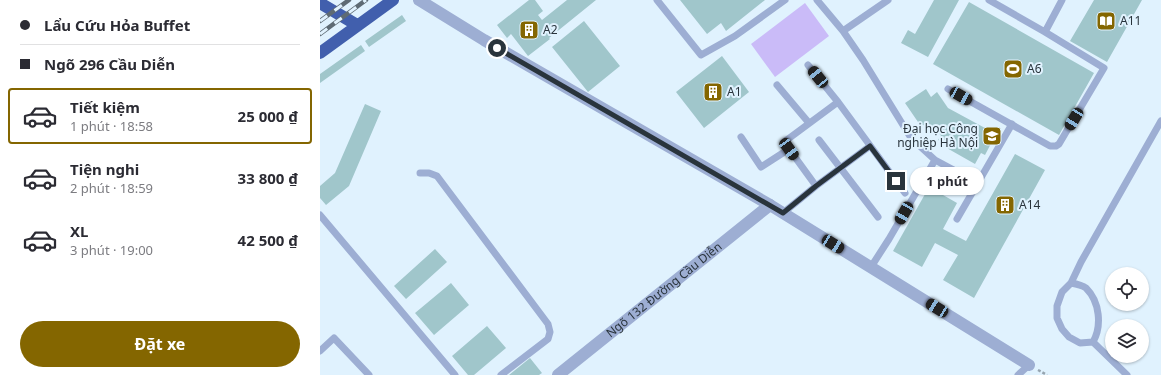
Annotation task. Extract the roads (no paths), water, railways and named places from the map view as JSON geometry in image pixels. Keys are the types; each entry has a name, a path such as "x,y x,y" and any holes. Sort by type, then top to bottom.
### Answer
{"highway":[{"path":"320,1 357,25"},
{"path":"320,52 357,25 386,1"}],"street":[{"path":"419,0 484,40 770,205 1029,365"},
{"name":"Ngõ 132 Đường Cầu Diễn","path":"558,375 770,205"}],"lane":[{"path":"657,0 701,55 735,36 785,0"},
{"path":"817,0 843,31 911,138 936,160 978,183"},
{"path":"843,31 888,0"},
{"path":"948,89 1050,146 1056,146 1059,144 1104,68 989,0"},
{"path":"1045,32 1062,0"},
{"path":"808,65 838,102 905,193"},
{"path":"777,85 808,123"},
{"path":"816,186 784,142 838,102"},
{"path":"1127,375 1093,342 1080,343 1069,337 1062,329 1057,318 1057,306 1062,292 1071,283 1081,262 1161,121"},
{"path":"956,219 1012,124"},
{"path":"741,137 761,167 789,149"},
{"path":"819,140 878,216"},
{"path":"783,213 816,186 870,146"},
{"path":"871,267 936,160"},
{"path":"420,173 429,173 436,176 548,324 550,332 548,339 501,375"},
{"path":"320,216 455,375"},
{"path":"1071,283 1079,284 1086,288 1094,300 1098,313 1098,328 1097,336 1093,342"},
{"path":"320,351 334,338 369,375"},
{"path":"1018,375 1029,365"}],"railway":[{"path":"320,21 349,0"},
{"path":"320,34 366,0"}],"place":[{"name":"A11","path":"1106,21"},
{"name":"A2","path":"529,30"},
{"name":"A6","path":"1013,69"},
{"name":"A1","path":"713,92"},
{"name":"Đại học Công nghiệp Hà Nội","path":"992,136"},
{"name":"A14","path":"1005,205"}]}
